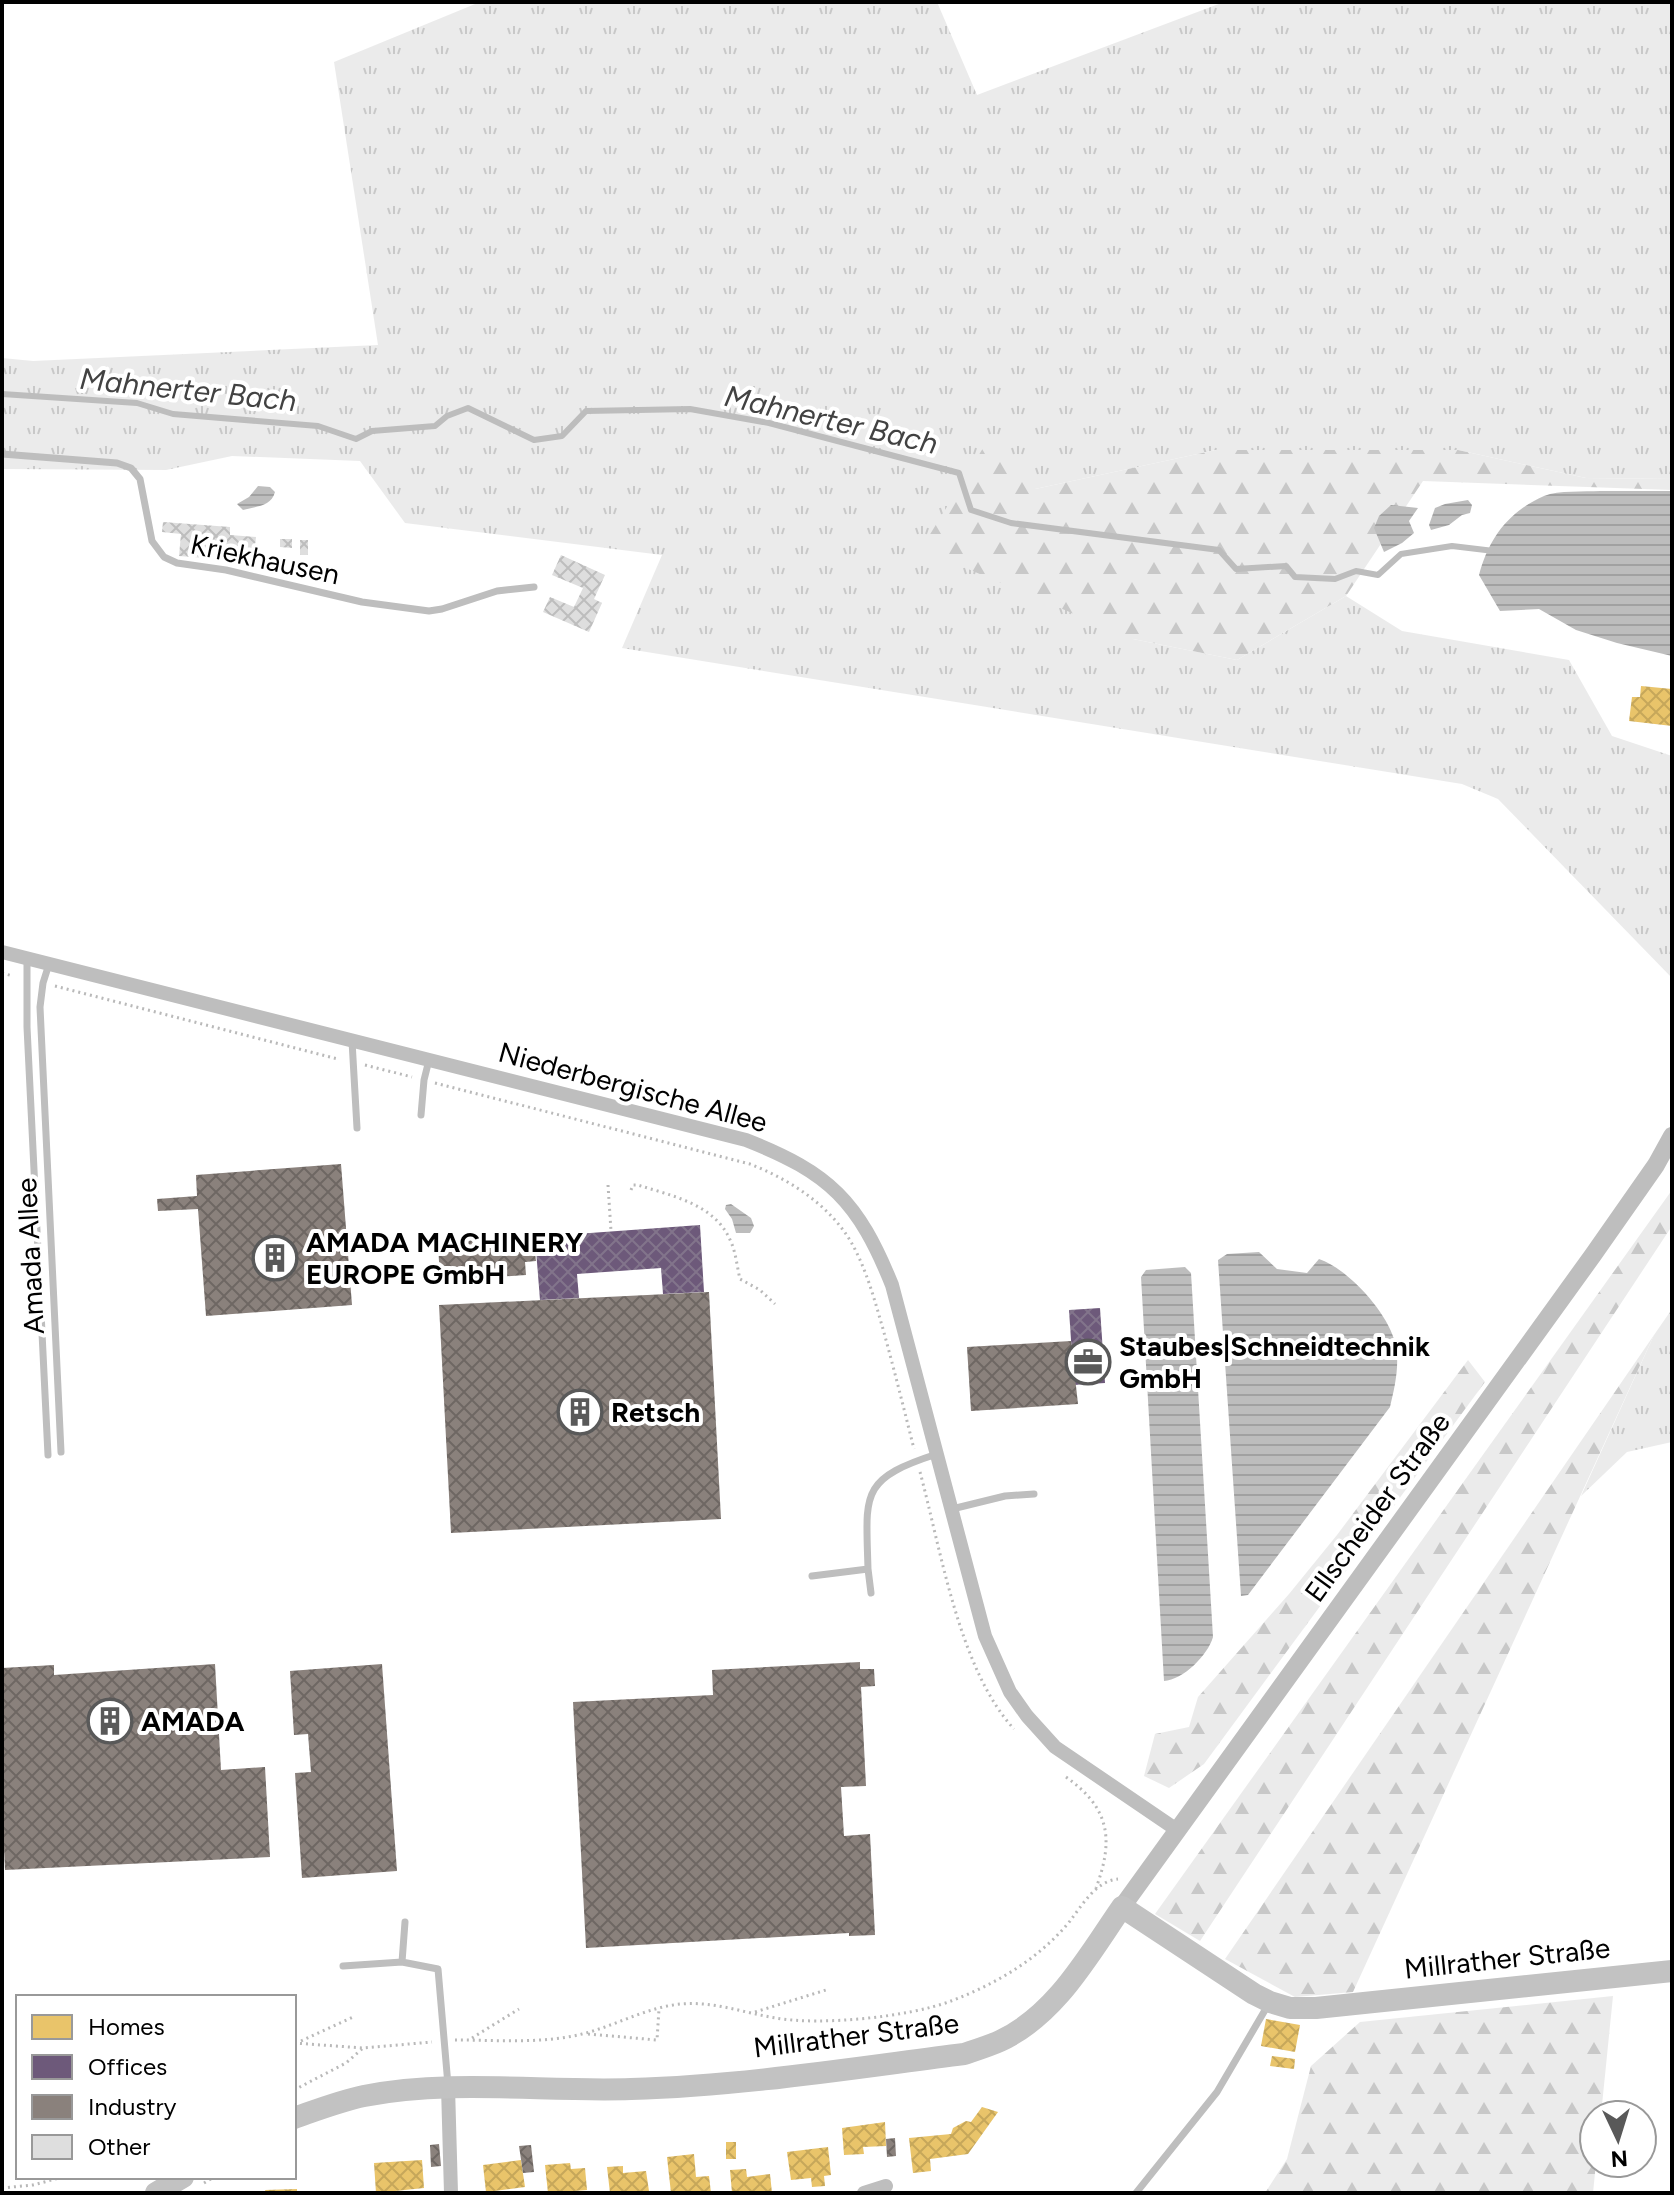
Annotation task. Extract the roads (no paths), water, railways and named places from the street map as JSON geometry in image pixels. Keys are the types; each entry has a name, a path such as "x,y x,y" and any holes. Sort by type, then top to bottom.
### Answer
{"main road":[{"name":"Millrather Straße","path":"296,2117 365,2096 448,2087 605,2089 684,2086 964,2054 999,2041 1040,2015 1072,1981 1122,1907 1262,1998 1290,2008 1316,2008 1672,1971"},
{"path":"156,2193 180,2179"}],"street":[{"name":"Niederbergische Allee","path":"2,952 746,1140 778,1153 828,1183 858,1216 879,1252 892,1285 985,1636 1010,1692 1055,1747 1177,1830"},
{"name":"Ellscheider Straße","path":"1122,1907 1593,1255 1656,1165 1672,1136"},
{"path":"448,2087 451,2193"},
{"path":"864,2193 886,2186"}],"lane":[{"name":"Kriekhausen","path":"2,454 117,463 131,468 140,479 152,541 164,557 177,563 226,570 362,602 429,611 497,591 534,587"},
{"name":"Amada Allee","path":"27,958 27,1027 48,1455"},
{"name":"Amada Allee","path":"49,963 40,1007 61,1452"},
{"path":"352,1041 357,1128"},
{"path":"421,1115 429,1060"},
{"path":"871,1593 868,1502 875,1486 889,1472 937,1454"},
{"path":"952,1509 1005,1496 1034,1494"},
{"path":"812,1576 868,1569"},
{"path":"402,1962 405,1922"},
{"path":"343,1966 402,1962 438,1969 448,2087"},
{"path":"1136,2193 1217,2092 1262,1998"}],"waterway":[{"name":"Mahnerter Bach","path":"2,394 137,403 173,414 318,426 356,439 372,431 435,426 447,416 468,408 534,440 562,436 586,411 690,409 769,423 959,473 971,510 1011,523 1219,550 1236,569 1286,566 1295,577 1335,579 1356,571 1378,575 1401,554 1452,546 1494,551"}],"place":[{"name":"AMADA MACHINERY EUROPE GmbH","path":"275,1258"},
{"name":"Staubes|Schneidtechnik GmbH","path":"1088,1362"},
{"name":"Retsch","path":"580,1412"},
{"name":"AMADA","path":"110,1721"}]}
